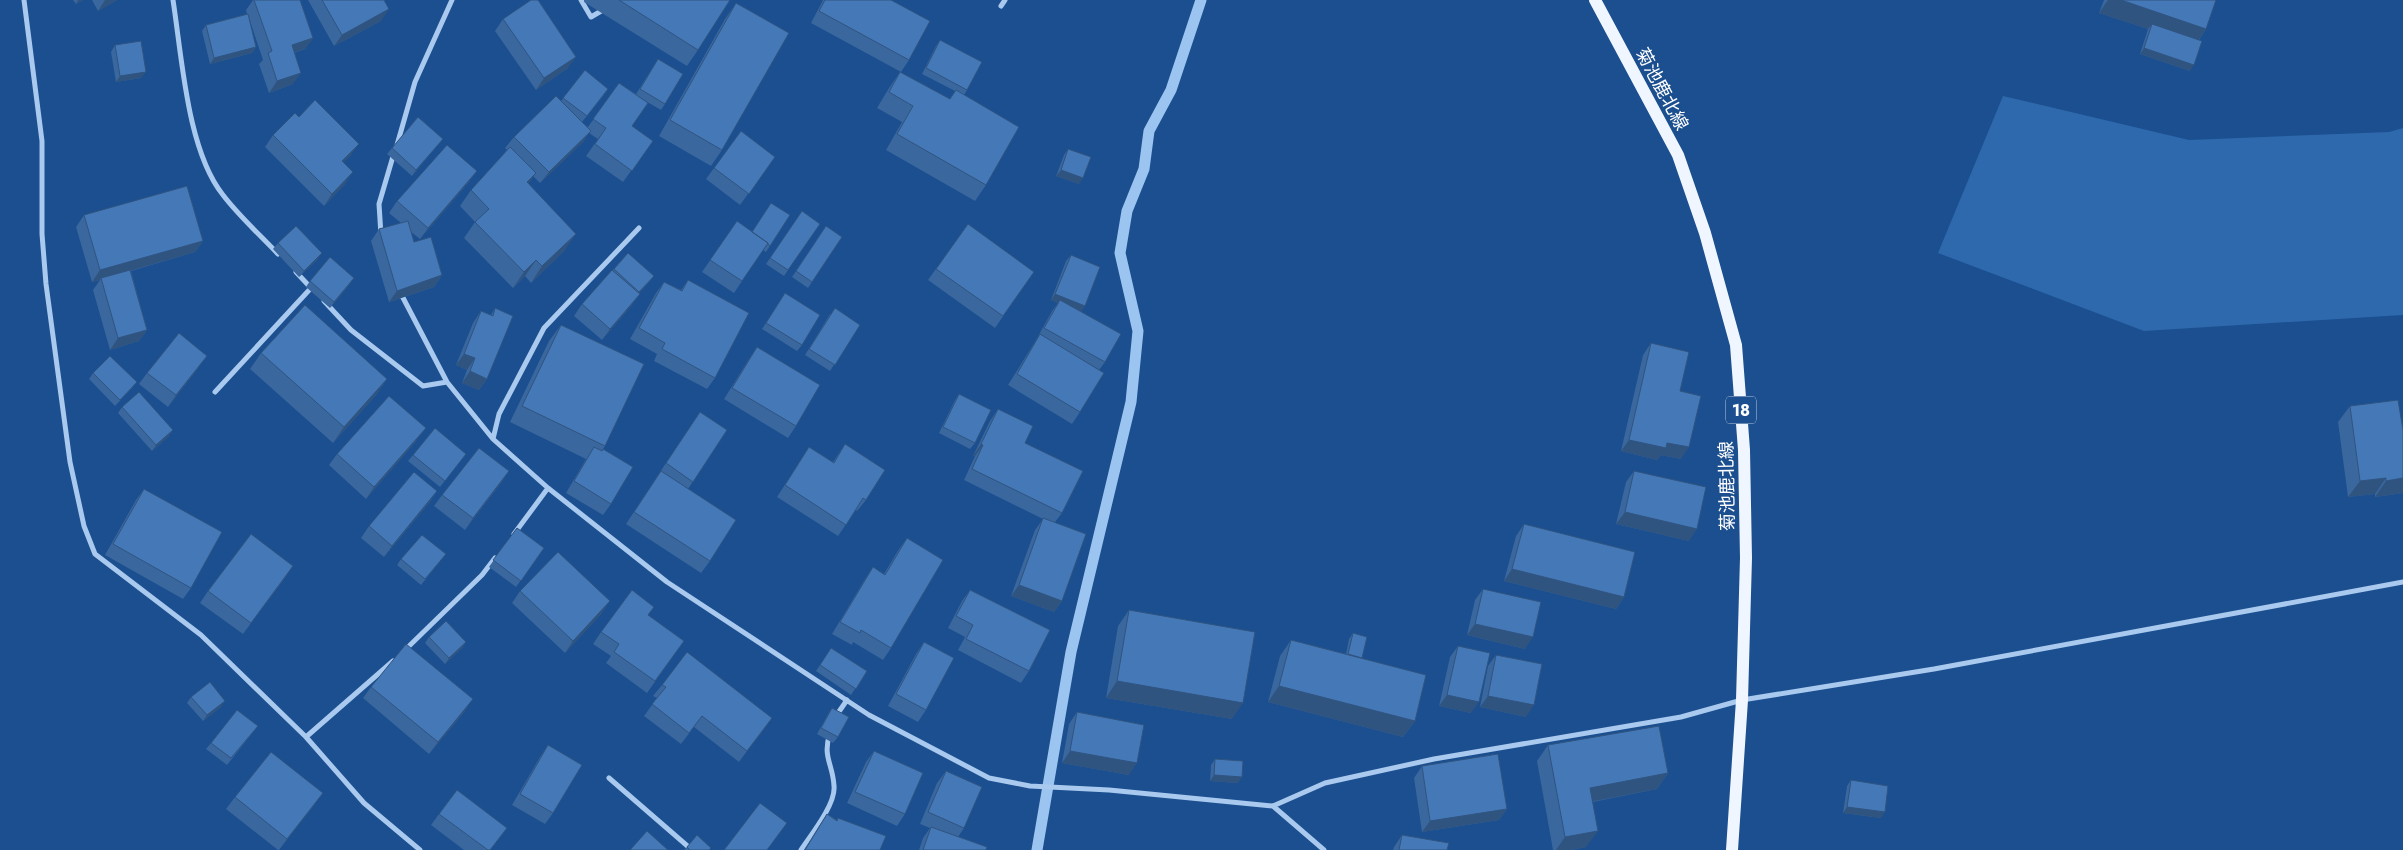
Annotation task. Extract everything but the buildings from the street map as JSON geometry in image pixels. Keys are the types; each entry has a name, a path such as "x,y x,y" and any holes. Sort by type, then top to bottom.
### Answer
{"main road":[{"name":"菊池鹿北線","path":"1595,0 1678,155 1705,233 1736,345 1744,450 1746,558 1742,700 1732,850"}],"street":[{"path":"24,0 42,140 42,234 46,284 70,462 84,526 95,554 201,635 306,738 364,803 420,850"},
{"path":"173,0 190,109 202,157 222,194 281,257"},
{"path":"382,240 379,204 415,82 452,0"},
{"path":"581,0 591,17 608,7 613,0"},
{"path":"1001,6 1005,0"},
{"path":"493,439 499,414 544,328 640,228"},
{"path":"293,269 351,330 423,386 447,382"},
{"path":"397,285 447,382 493,439 548,488 667,582 869,715 989,778 1030,786 1110,790 1273,806 1325,783 1434,759 1681,716 1742,700 1934,670 2403,582"},
{"path":"215,392 311,288"},
{"path":"510,539 548,488"},
{"path":"306,738 420,636 482,575 499,553"},
{"path":"834,720 847,700"},
{"path":"801,850 823,819 835,788 825,747 831,729"},
{"path":"609,778 692,850"},
{"path":"1273,806 1324,850"}],"shaded area":[{"path":"2003,96 2189,140 2389,132 2403,128 2403,315 2144,331 1938,253"}],"waterway":[{"path":"1037,850 1071,652 1131,402 1138,331 1120,253 1127,211 1144,169 1149,131 1171,90 1201,0"}]}
